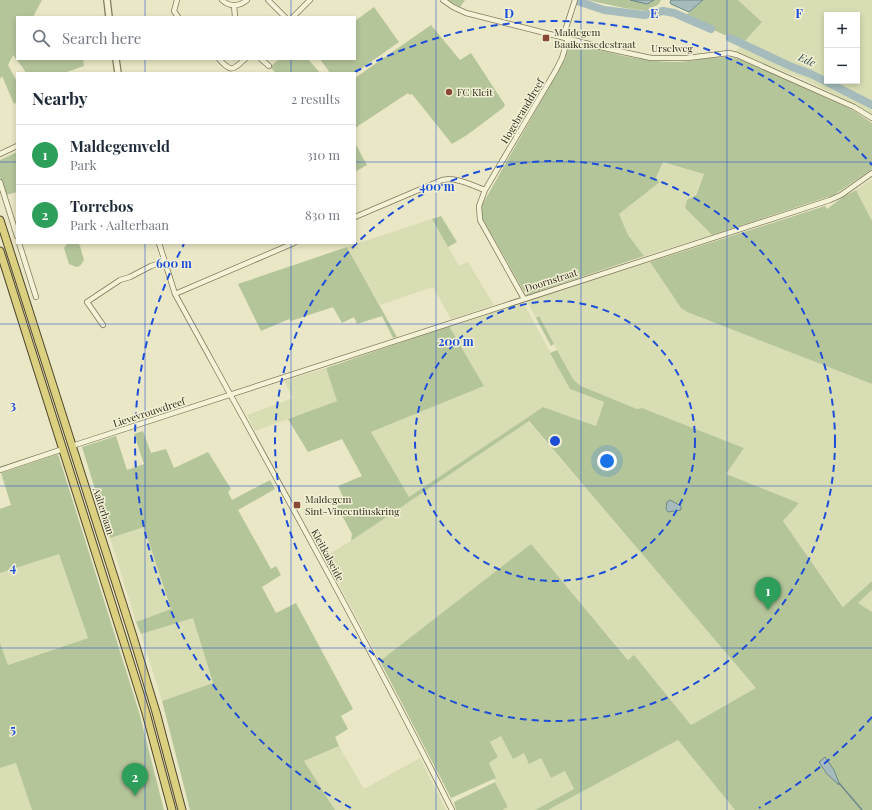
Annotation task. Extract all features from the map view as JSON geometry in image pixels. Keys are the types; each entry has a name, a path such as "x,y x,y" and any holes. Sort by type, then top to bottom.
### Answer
{"highway":[{"name":"Aalterbaan","path":"0,220 152,697 182,810"},
{"name":"Aalterbaan","path":"0,251 146,713 172,810"}],"street":[{"path":"107,0 109,16"},
{"path":"177,0 174,10 177,16"},
{"path":"222,0 225,3 234,5 241,4 246,0"},
{"path":"268,0 284,16"},
{"path":"294,16 310,0"},
{"name":"Urselweg","path":"443,0 466,13 651,58 687,58 728,53 737,55 854,107 872,118"},
{"name":"Hogebranddreef","path":"524,299 480,220 478,206 485,190 562,58 565,38 575,0"},
{"path":"234,5 235,16"},
{"path":"116,60 118,72"},
{"path":"220,60 228,68 233,69 244,60"},
{"path":"262,60 269,66"},
{"path":"0,154 16,146"},
{"name":"Doornstraat","path":"231,395 830,200 841,195 872,173"},
{"path":"356,217 442,180 459,180 485,190"},
{"path":"0,182 15,223"},
{"path":"19,244 36,296"},
{"name":"Kleitkalseide","path":"159,244 175,294 401,710 452,810"},
{"path":"175,294 292,244"},
{"path":"103,325 87,302 120,280 130,277 151,266 164,262"},
{"name":"Lievevrouwdreef","path":"72,446 231,395"},
{"path":"0,470 63,449"}],"green space":[{"path":"0,0 42,0 34,16 16,16 16,59 13,55 8,65 16,80 16,103 14,104 2,76 0,79"},
{"path":"448,0 465,0 460,7"},
{"path":"587,0 630,0 650,3 654,0 661,0 658,5 647,11"},
{"path":"703,0 738,0 762,22 743,43 684,17"},
{"path":"738,0 872,0 872,115 862,108 801,78 735,52 762,22"},
{"path":"374,7 399,42 356,72 329,72 321,60 356,60 356,20"},
{"path":"431,25 460,60 471,53 505,105 467,135 452,144 412,94 410,95 408,93 356,127 356,77"},
{"path":"569,42 622,55 662,62 683,62 725,57 742,60 844,106 872,123 872,169 834,195 712,235 685,208 687,200 696,195 704,174 663,162 656,178 660,182 619,214 628,235 644,256 527,295 484,221 481,213 482,205 565,59"},
{"path":"17,60 83,60 84,66 67,72 25,72"},
{"path":"278,60 309,60 319,72 275,72 270,67"},
{"path":"356,145 367,165 356,171"},
{"path":"16,152 16,192 6,195 0,177 0,160"},
{"path":"663,162 704,173 695,195 687,200 685,208 712,235 644,256 628,235 619,214 660,182 656,178"},
{"path":"872,179 872,221 856,190"},
{"path":"856,190 872,221 872,384 687,312 681,308 650,262 825,206 827,209 843,197"},
{"path":"441,216 457,242 448,247 432,219"},
{"path":"432,219 459,266 468,262 494,305 451,319 433,287 380,305 347,247"},
{"path":"67,244 79,244 84,260 80,266 76,267 69,264 64,248"},
{"path":"347,247 397,337 393,338 382,316 357,324 354,317 342,323 333,307 291,321 289,319 261,331 238,284"},
{"path":"650,262 681,308 687,312 872,384 872,581 844,607 783,521 799,503 725,474 744,448 642,408 637,409 581,386 573,379 539,317 536,318 527,301"},
{"path":"523,302 570,389 604,402 596,426 543,407 409,497 371,432 484,386 449,326"},
{"path":"539,316 554,344 551,346 536,318"},
{"path":"449,326 484,386 371,432 409,497 543,407 596,426 604,402 570,389 550,353 557,350 573,379 581,386 637,409 642,408 744,448 726,474 799,503 783,521 843,607 872,581 872,590 858,603 872,612 872,810 735,810 678,740 548,810 535,810 574,789 565,771 551,778 541,758 529,764 524,753 513,759 501,736 490,742 498,757 489,763 496,778 451,798 380,661 531,544 628,660 634,655 691,725 756,688 529,421 351,541 352,534 337,506 346,503 338,486 362,476 342,439 308,452 288,419 337,401 326,368"},
{"path":"326,368 337,401 255,431 247,415 293,398 284,381"},
{"path":"528,421 757,688 691,725 634,656 629,660 531,545 380,661 324,557 351,541"},
{"path":"143,431 151,453 166,449 174,468 208,452 231,489 228,492 232,500 270,480 275,489 238,510 271,569 276,566 281,575 262,587 276,613 296,603 353,709 341,716 348,729 335,737 339,746 304,761 335,810 190,810 162,701 213,683 193,618 141,634 136,622 171,609 144,527 110,538 82,447 116,436 127,470 144,464 134,434"},
{"path":"58,454 139,712 164,810 32,810 16,763 0,768 0,643 8,665 88,638 59,554 0,573 0,509 11,505 1,473"},
{"path":"144,526 171,610 136,622 110,538"},
{"path":"60,553 88,638 7,665 0,643 0,573"},
{"path":"872,590 872,612 858,603"},
{"path":"193,617 213,683 162,701 141,634"},
{"path":"501,736 524,753 541,758 551,778 565,771 574,790 535,810 502,810 508,807 494,779 495,778 489,763 498,757 490,742"},
{"path":"678,740 735,810 548,810"},
{"path":"339,746 364,789 420,758 446,810 335,810 304,761"},
{"path":"16,763 32,810 0,810 0,768"},
{"path":"495,782 508,807 502,810 456,810 454,802"}],"shaded area":[{"path":"630,0 654,0 647,4"},
{"path":"671,0 703,0 689,12 671,4"},
{"path":"670,500 681,506 681,510 668,512 666,509 667,502"},
{"path":"825,757 834,770 839,785 827,774 819,762"}],"waterway":[{"name":"Ede","path":"577,1 604,10 644,15 663,11 674,13 711,29"},
{"name":"Ede","path":"730,38 792,67 811,74 872,105"},
{"path":"839,783 862,810"}],"place":[{"name":"Maldegem Baaikensedestraat","path":"546,38"},
{"name":"FC Kleit","path":"449,92"},
{"name":"Maldegem Sint-Vincentiuskring","path":"297,505"},
{"name":"Maldegemveld","path":"768,610"},
{"name":"Torrebos","path":"135,796"}]}
